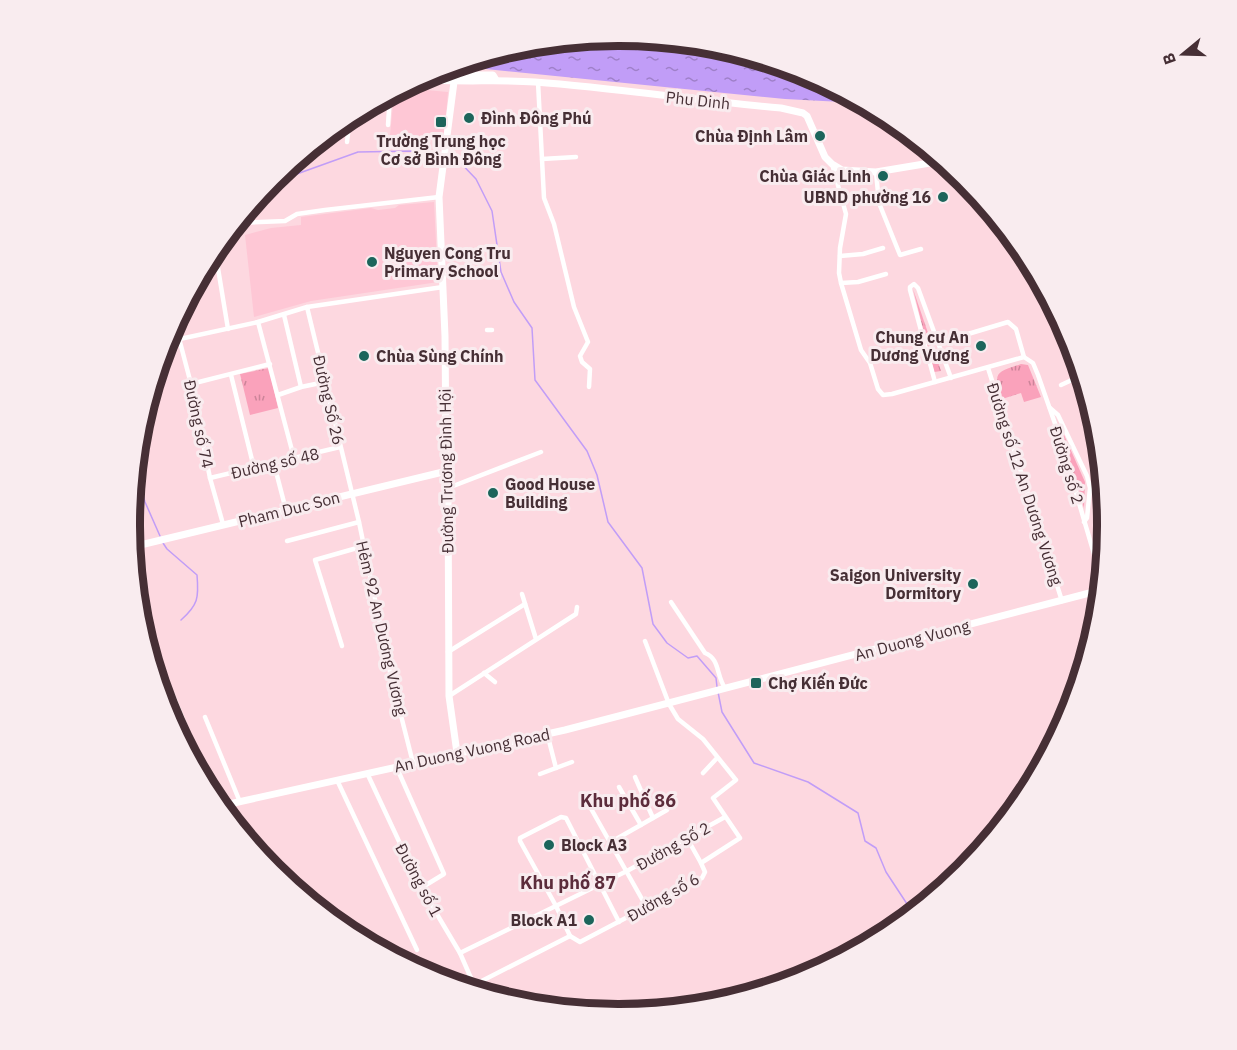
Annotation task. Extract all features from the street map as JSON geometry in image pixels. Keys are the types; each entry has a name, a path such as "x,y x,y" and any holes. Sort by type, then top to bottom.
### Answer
{"street":[{"path":"457,75 493,75 496,80"},
{"name":"Phu Dinh","path":"441,81 537,82 781,108 807,116 825,157 831,164"},
{"name":"Đường Trương Đình Hội","path":"454,82 439,198 448,488 449,696 457,753"},
{"path":"537,82 544,198 554,224 574,307 588,342 580,356 582,362 590,369 589,387"},
{"path":"388,125 389,105"},
{"path":"347,142 348,130"},
{"path":"542,159 576,157"},
{"path":"831,164 842,170 876,172 931,163"},
{"path":"831,164 846,214 840,256 841,283 861,350 870,363 878,389 883,395 1024,357"},
{"path":"876,172 879,202 900,255 921,249"},
{"path":"249,223 285,221 297,214 439,198"},
{"path":"840,256 863,254 883,248"},
{"path":"217,265 228,329"},
{"path":"841,283 858,282 886,274"},
{"path":"935,382 910,290 914,284 918,288 951,378"},
{"path":"179,339 258,322 308,307 443,287"},
{"name":"Đường Số 26","path":"308,307 352,493"},
{"path":"284,315 301,387"},
{"path":"258,322 294,458"},
{"name":"Đường số 2","path":"938,343 1008,322 1016,329 1024,357 1035,366 1050,408 1096,560"},
{"name":"Đường số 74","path":"179,339 191,384 210,478 223,525"},
{"path":"191,384 270,364"},
{"name":"Đường số 12 An Dương Vương","path":"988,368 1062,601"},
{"path":"231,375 255,468"},
{"path":"1061,385 1074,379"},
{"path":"278,395 325,382"},
{"name":"Đường số 2","path":"1050,408 1058,415 1087,476 1090,488 1084,522"},
{"name":"Đường số 48","path":"210,478 340,447"},
{"path":"448,488 541,452"},
{"name":"Đường số 48","path":"274,464 286,510"},
{"name":"Pham Duc Son","path":"142,544 447,471"},
{"name":"Hẻm 92 An Dương Vương","path":"352,493 390,672 413,763"},
{"path":"287,541 359,522"},
{"path":"140,540 142,544"},
{"path":"342,646 315,560 364,546"},
{"name":"An Duong Vuong","path":"724,689 1092,593"},
{"path":"522,594 536,639"},
{"path":"671,602 705,652 715,659 724,689"},
{"path":"448,652 525,604"},
{"path":"449,696 576,614 577,607"},
{"path":"645,641 669,704 678,719 703,739 736,780 713,798 725,817"},
{"path":"484,673 495,682"},
{"name":"An Duong Vuong Road","path":"230,803 527,739 724,689"},
{"path":"170,692 195,748"},
{"path":"205,717 240,802"},
{"path":"547,733 556,768"},
{"path":"703,773 717,758"},
{"path":"540,774 572,762"},
{"path":"396,766 444,874 422,888"},
{"name":"Đường số 1","path":"367,773 422,888 460,953 472,980"},
{"path":"635,777 653,818"},
{"path":"337,780 417,950"},
{"path":"619,787 641,825"},
{"path":"590,805 647,908"},
{"path":"611,842 667,810"},
{"path":"479,982 570,936 520,841 520,838 561,817 566,818 619,922"},
{"name":"Đường Số 2","path":"460,953 627,871 725,817"},
{"name":"Đường số 6","path":"570,936 580,942 702,878 705,872 701,863 740,838 725,817"},
{"path":"687,838 701,863"}],"shaded area":[{"path":"421,90 448,92 444,140 390,135 393,104"},
{"name":"Nguyen Cong Tru Primary School","path":"434,202 438,282 311,301 254,317 245,235 271,228 301,225 301,217"}],"green space":[{"path":"913,289 941,371 934,372"},
{"path":"1021,364 1028,365 1041,397 1024,402 1021,393 1002,399 998,375 1006,369"},
{"path":"269,368 278,408 250,415 240,374"},
{"path":"1061,432 1085,482 1084,508"}],"water":[{"path":"618,46 650,48 712,56 742,63 802,83 841,102 785,99 478,68 556,51"}],"waterway":[{"path":"292,176 358,152 415,151 442,154"},
{"path":"447,155 453,155 476,179 492,211 501,272 514,302 532,328 535,380 587,451 597,475 608,522 642,568 653,624 667,643 688,658 697,656 716,678 717,687"},
{"path":"141,490 160,536"},
{"path":"163,543 197,575 196,600 191,610 181,620"},
{"path":"718,692 722,712 754,763 808,782 858,813 865,841 876,848 886,872 908,906"}],"place":[{"name":"Đình Đông Phú","path":"469,118"},
{"name":"Trường Trung học Cơ sở Bình Đông","path":"441,122"},
{"name":"Chùa Định Lâm","path":"820,136"},
{"name":"Chùa Giác Linh","path":"883,176"},
{"name":"UBND phường 16","path":"943,197"},
{"name":"Nguyen Cong Tru Primary School","path":"372,262"},
{"name":"Chung cư An Dương Vương","path":"981,346"},
{"name":"Chùa Sùng Chính","path":"364,356"},
{"name":"Good House Building","path":"493,493"},
{"name":"Saigon University Dormitory","path":"973,584"},
{"name":"Chợ Kiến Đức","path":"756,683"},
{"name":"Block A3","path":"549,845"},
{"name":"Block A1","path":"589,920"}],"district":[{"name":"Khu phố 86","path":"628,800"},
{"name":"Khu phố 87","path":"568,882"}]}
